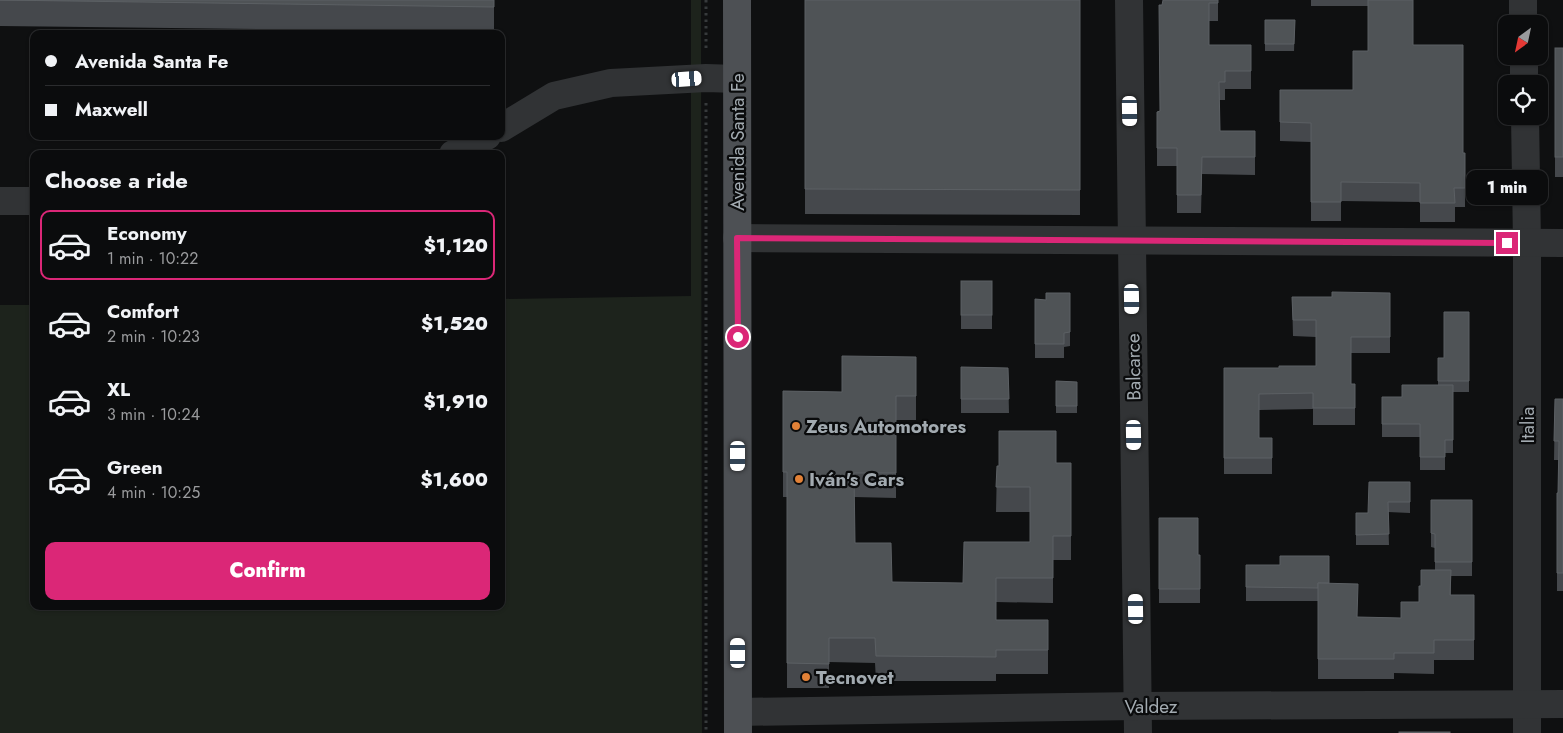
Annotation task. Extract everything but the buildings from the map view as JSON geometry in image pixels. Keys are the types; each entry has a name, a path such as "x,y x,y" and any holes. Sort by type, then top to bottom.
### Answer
{"main road":[{"name":"Avenida Santa Fe","path":"737,0 738,723"}],"street":[{"name":"Balcarce","path":"1129,0 1138,733"},
{"path":"1522,0 1523,15"},
{"path":"505,126 554,96 612,83 706,78 737,79"},
{"name":"Italia","path":"1525,125 1527,733"},
{"path":"460,150 479,140"},
{"path":"0,201 30,201"},
{"path":"737,238 1563,243"},
{"name":"Valdez","path":"738,723 1138,706 1563,704"}],"path":[{"path":"706,0 706,733"}],"shaded area":[{"path":"691,0 701,0 702,733 0,733 0,305 30,305 30,610 505,610 505,299 691,296"}],"place":[{"name":"Zeus Automotores","path":"796,426"},
{"name":"Iván's Cars","path":"799,479"},
{"name":"Tecnovet","path":"806,677"}],"route":[{"path":"738,337 737,238 1507,243"}]}
